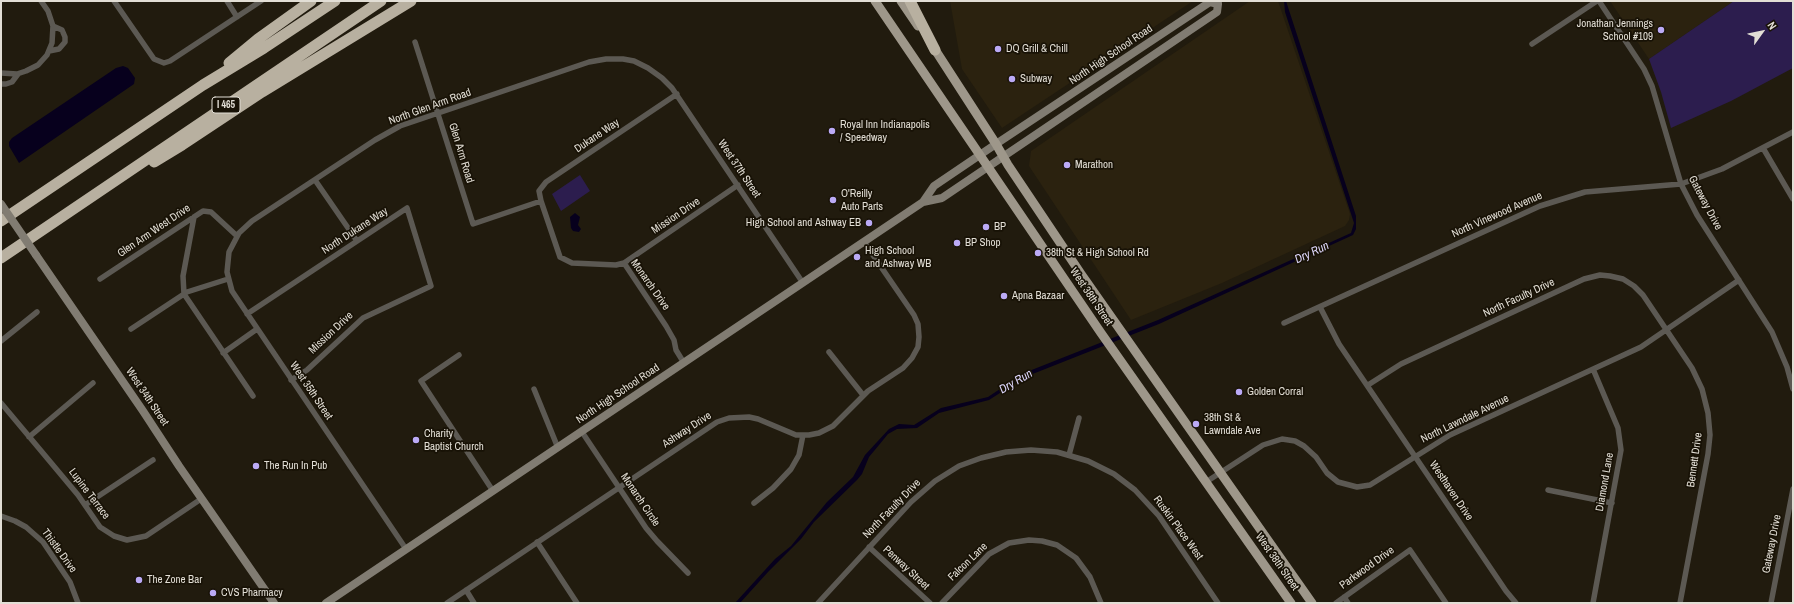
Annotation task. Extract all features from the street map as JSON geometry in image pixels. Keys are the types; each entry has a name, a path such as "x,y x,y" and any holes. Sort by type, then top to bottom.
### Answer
{"highway":[{"path":"203,85 258,39 311,1"},
{"name":"I 465","path":"1,220 203,85 264,48 335,1"},
{"name":"I 465","path":"1,258 381,1"},
{"path":"72,210 182,145 262,92 411,1"},
{"path":"910,1 935,50"}],"main road":[{"name":"West 38th Street","path":"875,1 1101,333 1291,603"},
{"name":"West 38th Street","path":"901,1 935,50 996,144 1002,157 1117,326 1312,603"}],"street":[{"path":"1,73 18,74 35,67 43,60 49,51 52,43 53,26 48,11 41,1"},
{"path":"114,1 154,59 162,63 170,61 258,2"},
{"path":"226,1 237,17"},
{"path":"1532,44 1598,1"},
{"name":"Gateway Drive","path":"1598,1 1639,60 1650,81 1681,184 1697,215 1772,332 1787,367 1793,389"},
{"name":"North High School Road","path":"326,603 923,202 934,186 996,144 1210,2 1220,3 1217,12 942,198 923,202"},
{"path":"49,51 59,49 65,40 65,35 62,30 53,26"},
{"name":"Glen Arm Road","path":"415,42 473,224 541,201"},
{"name":"North Glen Arm Road","path":"237,236 252,221 389,132 412,122 596,60 630,60 653,71"},
{"name":"West 37th Street","path":"653,71 666,81 677,94 803,283"},
{"path":"1,84 12,82 18,74"},
{"name":"Dukane Way","path":"541,201 539,191 546,182 677,94"},
{"name":"North Vinewood Avenue","path":"1284,323 1540,206 1585,192 1681,184 1717,171 1793,132"},
{"path":"1763,148 1793,199"},
{"path":"315,180 357,241"},
{"name":"Mission Drive","path":"624,263 738,185"},
{"name":"Monarch Drive","path":"541,201 560,256 572,262 616,265 624,263 666,326 674,340 676,350 684,363"},
{"name":"West 34th Street","path":"1,204 201,499 274,603"},
{"name":"North Dukane Way","path":"247,314 407,208 431,286"},
{"name":"Glen Arm West Drive","path":"100,279 202,211 211,212 237,236"},
{"path":"194,217 183,276 184,294 253,396"},
{"name":"West 35th Street","path":"237,236 227,258 228,279 235,297 406,549"},
{"name":"Ashway Drive","path":"447,603 712,425 730,418 742,416 755,418 790,433 803,436 819,433 830,428 863,395 908,363 917,350 919,337 918,324 914,315 864,242"},
{"name":"North Faculty Drive","path":"1368,385 1401,364 1581,280 1593,276 1600,275 1616,277 1634,286 1643,295 1666,330"},
{"path":"131,329 184,294 228,279"},
{"name":"North Lawndale Avenue","path":"1206,482 1263,445 1282,439 1296,441 1304,446 1316,457 1333,479 1343,485 1354,487 1374,483 1450,435 1641,346 1739,280"},
{"name":"Mission Drive","path":"292,380 307,370 362,318 431,286"},
{"name":"Westhaven Drive","path":"1320,307 1335,336 1506,591 1516,603"},
{"path":"1,342 37,312"},
{"path":"223,353 257,329"},
{"name":"Bennett Drive","path":"1666,330 1695,374 1704,395 1710,429 1707,461 1680,603"},
{"path":"829,352 863,395"},
{"path":"459,355 421,381 494,491"},
{"name":"Diamond Lane","path":"1593,369 1615,419 1620,438 1621,457 1593,603"},
{"path":"29,437 93,383"},
{"path":"534,389 558,448"},
{"name":"Lupine Terrace","path":"1,403 105,531 120,538 133,539 149,535 201,499"},
{"path":"1069,455 1079,418"},
{"name":"Monarch Circle","path":"582,432 657,541 688,573"},
{"path":"754,503 774,488 791,469 799,455 803,436"},
{"name":"North Faculty Drive","path":"818,603 922,491 940,477 966,463 993,454 1021,450 1050,451 1069,455"},
{"name":"Ruskin Place West","path":"1069,455 1102,468 1119,478 1140,494 1159,516 1218,603"},
{"path":"85,505 153,460"},
{"name":"Gateway Drive","path":"1771,603 1791,510 1793,489"},
{"path":"1548,490 1612,503"},
{"name":"Thistle Drive","path":"1,516 26,527 43,542 70,582 78,603"},
{"name":"Falcon Lane","path":"942,603 989,554 1009,543 1029,540 1042,541 1057,545 1076,558 1090,577 1101,603"},
{"path":"537,542 577,603"},
{"name":"Penway Street","path":"869,547 930,603"},
{"name":"Parkwood Drive","path":"1336,603 1410,550 1446,603"},
{"path":"466,590 474,603"},
{"path":"1344,597 1348,603"}],"shaded area":[{"path":"950,1 1193,1 1002,128 962,69"},
{"path":"1250,1 1278,1 1350,214 1349,220 1345,226 1222,283 1131,320 1029,166 1031,151"},
{"name":"Jonathan Jennings School #109","path":"1610,1 1734,1 1649,59"},
{"path":"1734,1 1793,1 1793,68 1731,101 1671,128 1661,92 1649,59"},
{"path":"580,175 590,191 561,211 552,194"}],"water":[{"name":"Dry Run","path":"1284,1 1286,1 1356,216 1356,229 1353,235 1159,324 1025,377 989,400 939,413 917,428 897,429 888,434 869,457 862,474 857,480 814,522 801,539 740,603 735,603 775,559 791,546 827,502 853,477 865,455 889,429 899,424 914,425 941,408 988,397 1024,373 1158,320 1351,233 1354,223 1285,12"},
{"path":"123,66 128,68 135,78 134,84 19,163 9,146 9,142 12,138 116,68"},
{"path":"575,213 580,217 578,225 581,229 579,232 573,231 571,228 570,217"}],"place":[{"name":"Jonathan Jennings School #109","path":"1661,30"},
{"name":"DQ Grill & Chill","path":"998,49"},
{"name":"Subway","path":"1012,79"},
{"name":"Royal Inn Indianapolis / Speedway","path":"832,131"},
{"name":"Marathon","path":"1067,165"},
{"name":"O'Reilly Auto Parts","path":"833,200"},
{"name":"High School and Ashway EB","path":"869,223"},
{"name":"BP","path":"986,227"},
{"name":"BP Shop","path":"957,243"},
{"name":"38th St & High School Rd","path":"1038,253"},
{"name":"High School and Ashway WB","path":"857,257"},
{"name":"Apna Bazaar","path":"1004,296"},
{"name":"Golden Corral","path":"1239,392"},
{"name":"38th St & Lawndale Ave","path":"1196,424"},
{"name":"Charity Baptist Church","path":"416,440"},
{"name":"The Run In Pub","path":"256,466"},
{"name":"The Zone Bar","path":"139,580"},
{"name":"CVS Pharmacy","path":"213,593"}]}
